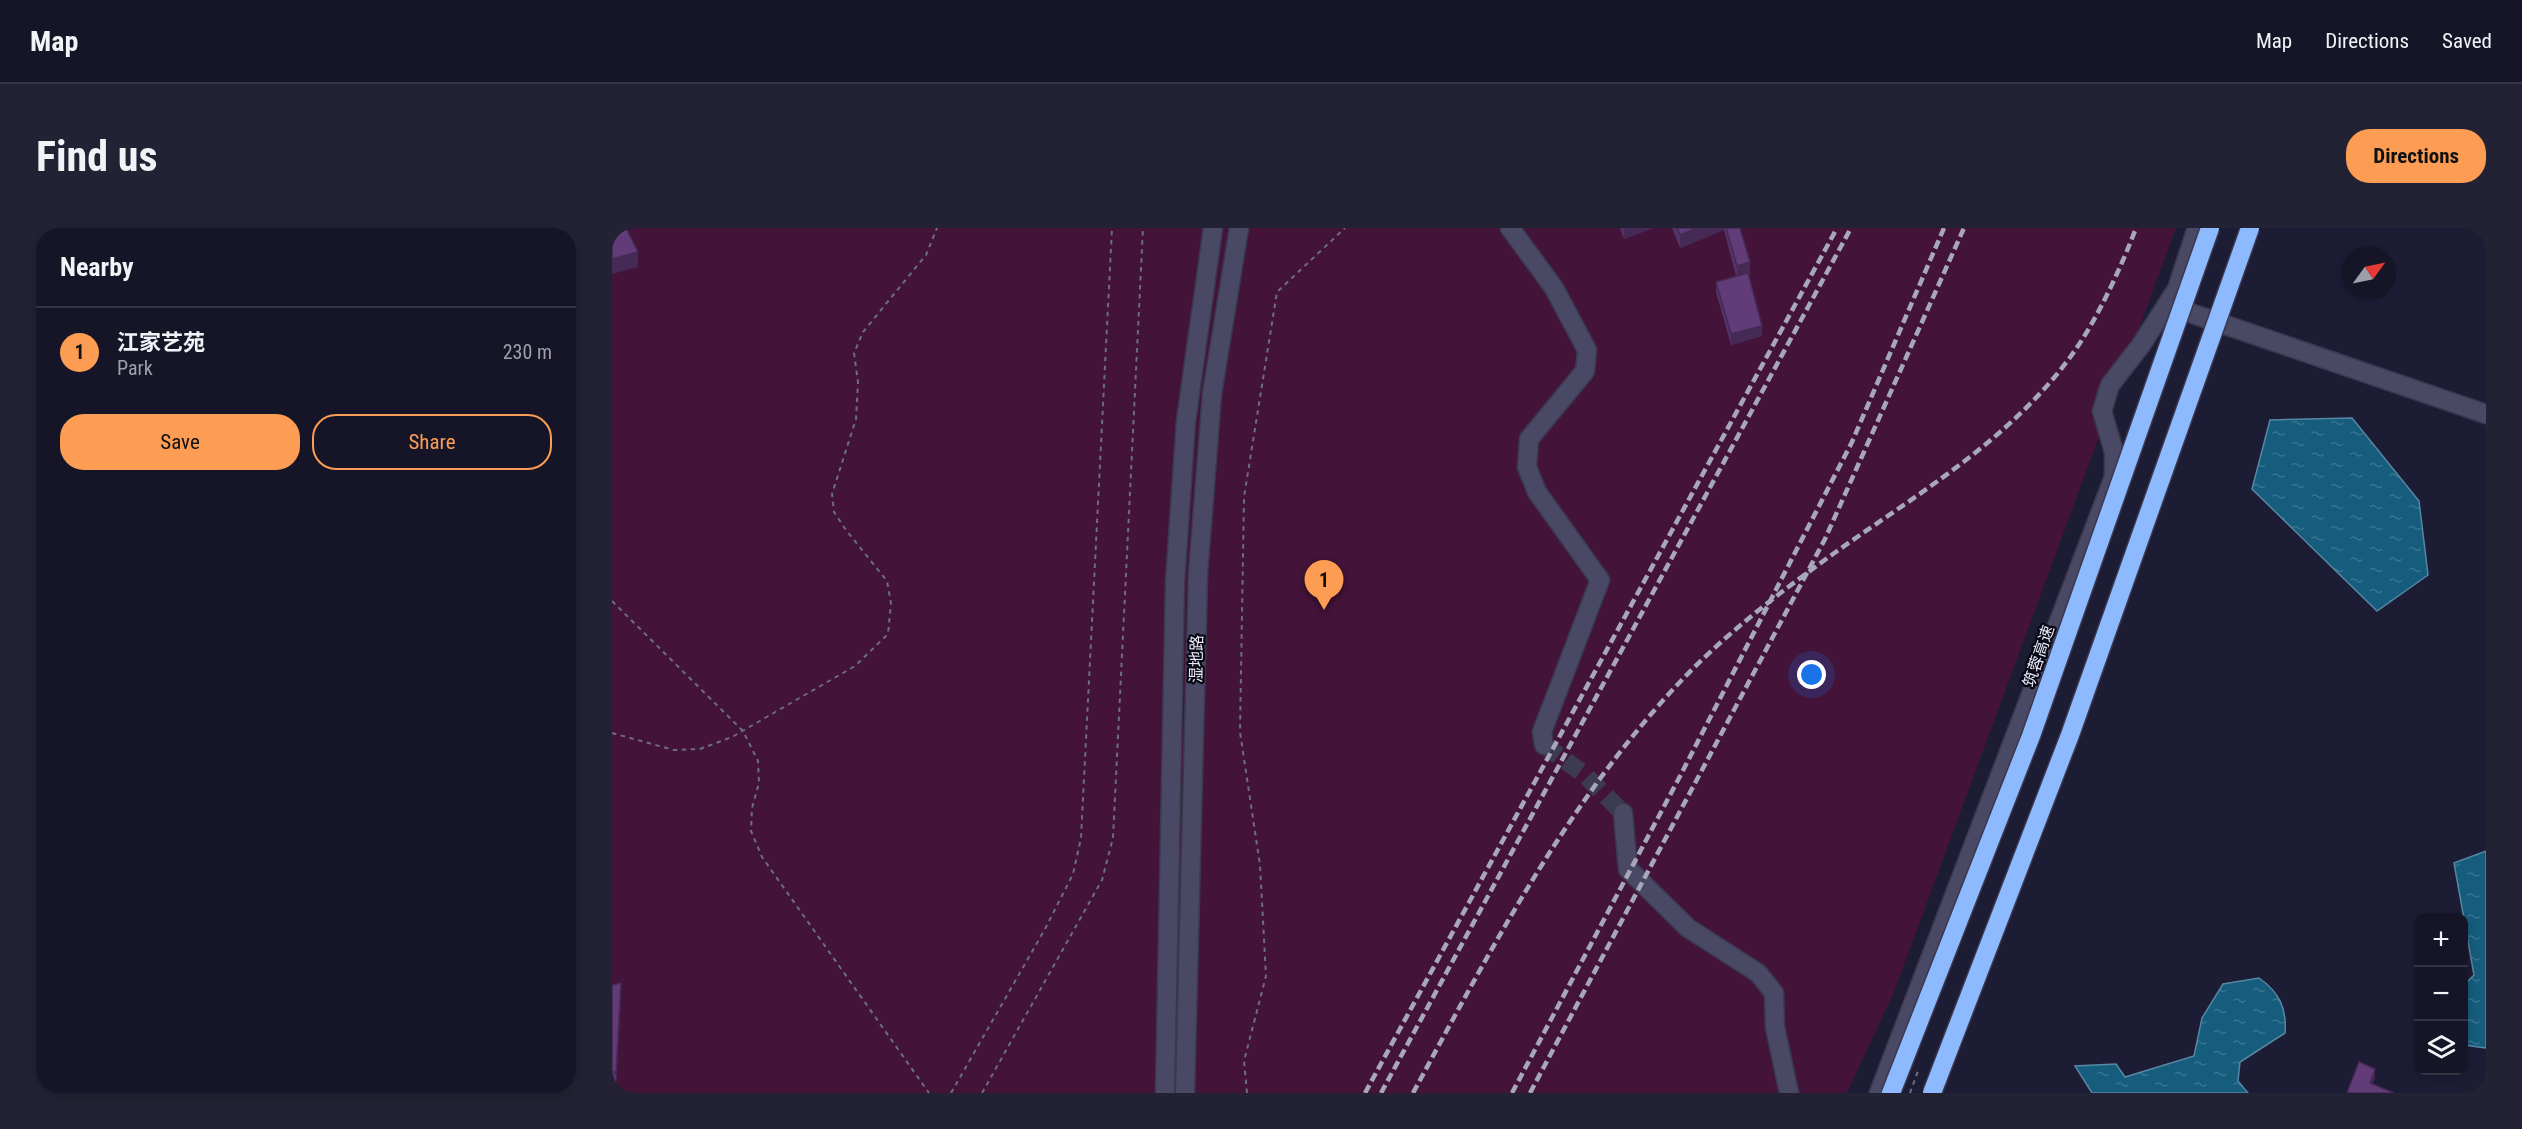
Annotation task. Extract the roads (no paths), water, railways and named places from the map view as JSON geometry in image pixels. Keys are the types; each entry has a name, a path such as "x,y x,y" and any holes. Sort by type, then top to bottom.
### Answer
{"highway":[{"name":"筑蓉高速","path":"1891,1093 2031,736 2210,228"},
{"path":"1932,1093 2070,735 2250,228"}],"street":[{"name":"湿地路","path":"1165,1093 1175,582 1186,421 1213,228"},
{"name":"湿地路","path":"1185,1093 1198,574 1212,394 1239,228"},
{"path":"1510,228 1554,288 1587,350 1585,370 1529,438 1527,467 1537,492 1600,580 1542,732 1544,745"},
{"path":"1879,1093 2114,477 2114,452 2102,411 2110,385 2141,345 2177,289 2197,228"},
{"path":"2167,305 2486,414"},
{"path":"1623,813 1628,869 1688,928 1758,973 1774,993 1775,1027 1789,1093"}],"water":[{"path":"2352,418 2419,501 2428,575 2377,611 2252,489 2270,420"},
{"path":"2486,851 2486,1048 2468,1046 2468,981 2474,975 2468,941 2468,913 2463,913 2454,863"},
{"path":"2259,978 2272,989 2280,1001 2285,1016 2285,1033 2240,1062 2238,1081 2248,1093 2092,1093 2075,1066 2116,1064 2125,1077 2194,1056 2202,1018 2223,984"}],"tunnel":[{"path":"1544,745 1585,775 1623,813"}],"railway":[{"path":"1365,1093 1837,228"},
{"path":"1381,1093 1851,228"},
{"path":"1512,1093 1678,780 1852,442 1944,228"},
{"path":"1530,1093 1825,539 1964,228"},
{"path":"1413,1093 1501,932 1533,879 1601,777 1639,729 1696,665 1753,615 1833,554 1960,464 2019,414 2071,356 2090,327 2136,228"}],"place":[{"name":"江家艺苑","path":"1324,610"}]}
